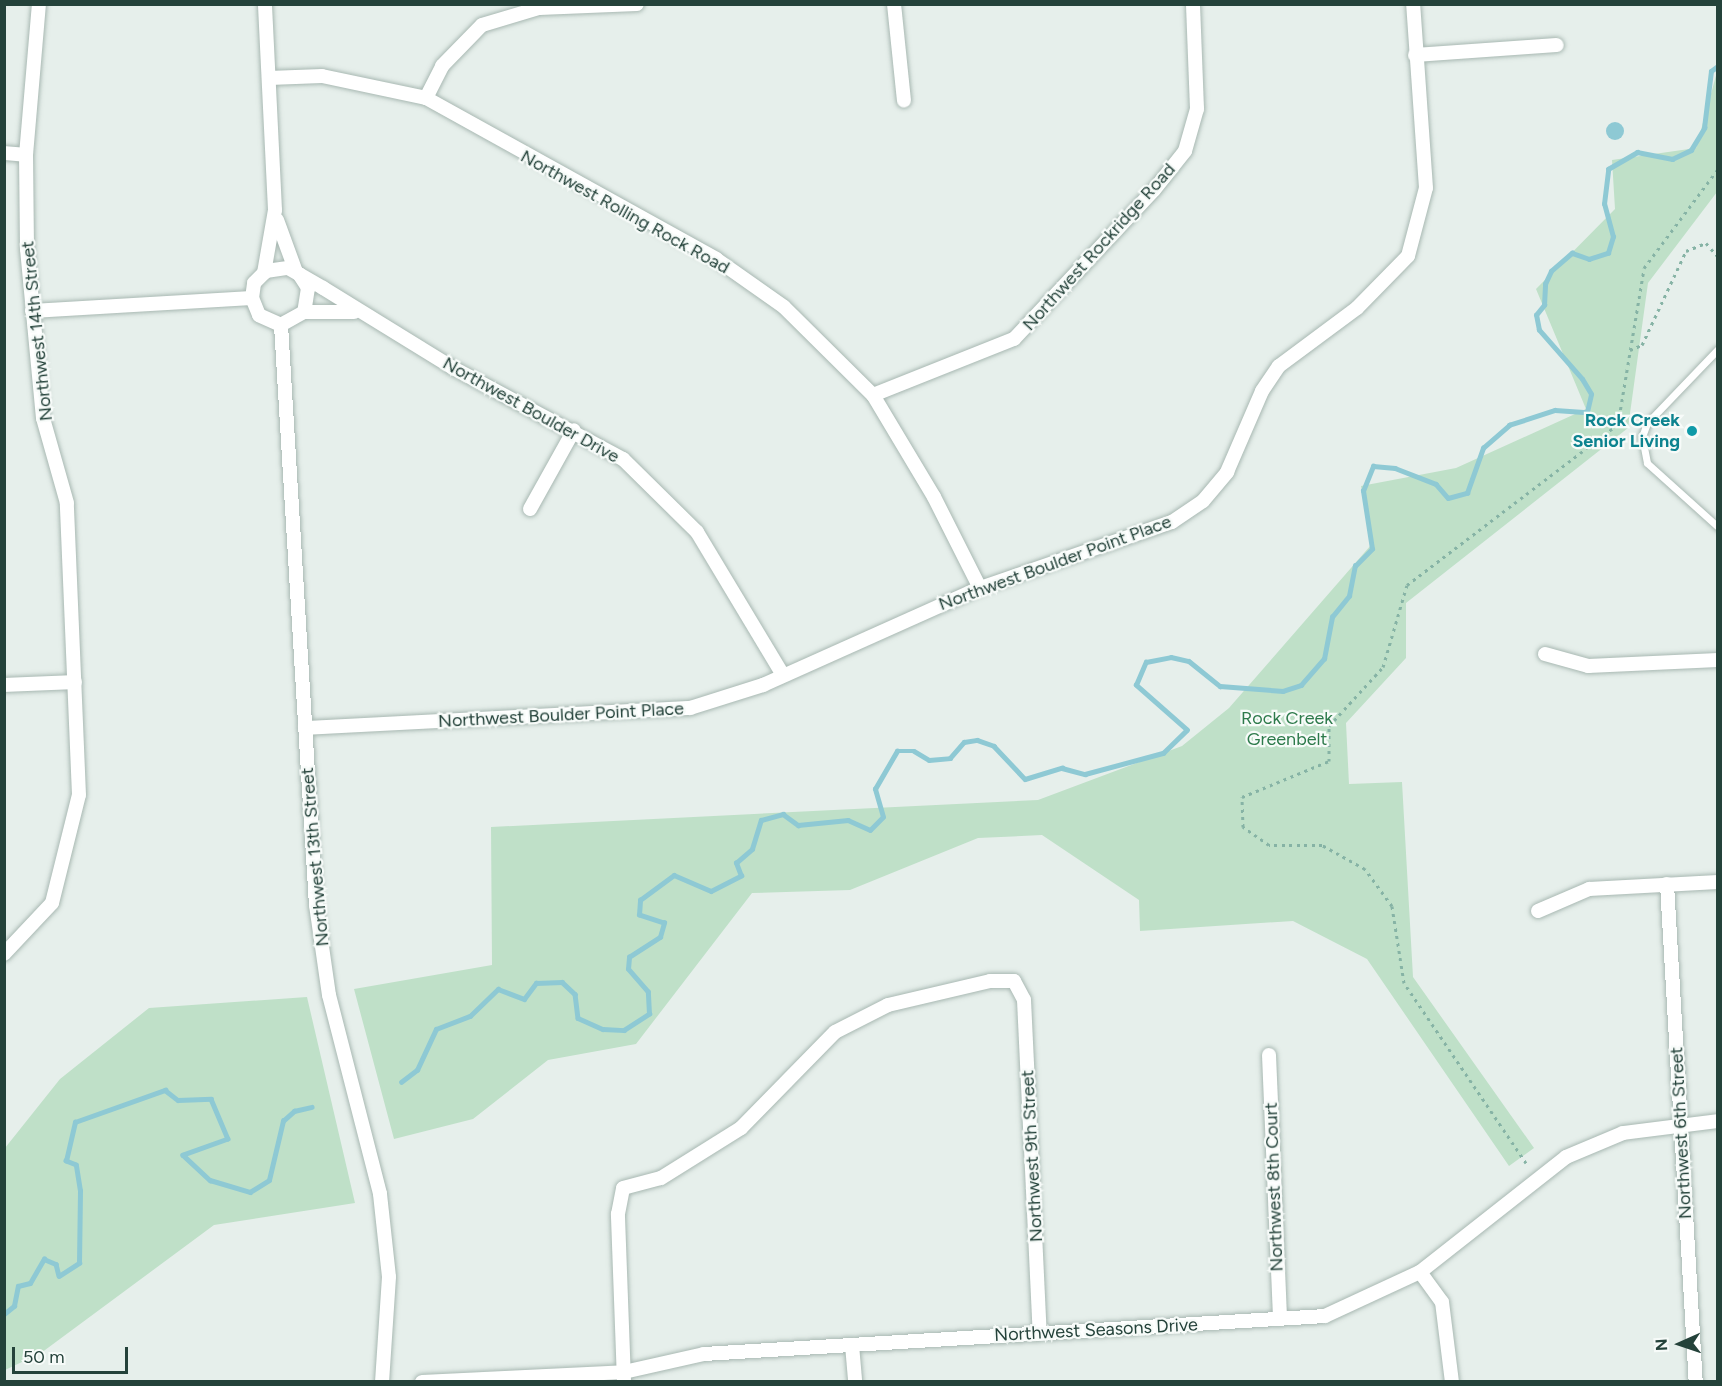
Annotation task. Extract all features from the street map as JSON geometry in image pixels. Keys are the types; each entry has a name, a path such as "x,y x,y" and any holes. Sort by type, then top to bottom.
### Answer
{"street":[{"name":"Northwest 14th Street","path":"4,954 52,903 79,795 67,502 43,418 32,311 26,155 39,4"},
{"path":"265,4 275,210 264,273 252,298 259,315 281,325 304,312 308,288 298,273 275,210"},
{"path":"426,98 442,66 482,25 539,8 637,4"},
{"path":"894,4 904,100"},
{"name":"Northwest Rockridge Road","path":"873,395 1014,339 1154,190 1185,151 1197,109 1193,4"},
{"name":"Northwest Boulder Point Place","path":"305,728 690,708 783,675 980,588 1172,522 1203,501 1227,472 1262,391 1280,366 1356,308 1408,256 1426,188 1413,4"},
{"path":"1415,56 1557,45"},
{"name":"Northwest Rolling Rock Road","path":"269,78 322,76 426,98 716,259 784,307 873,395 934,497 980,588"},
{"path":"4,153 26,155"},
{"path":"264,273 277,267 298,273"},
{"name":"Northwest Boulder Drive","path":"298,273 362,314 623,459 697,532 783,675"},
{"path":"32,311 252,298"},
{"name":"Northwest Boulder Drive","path":"304,312 336,308 362,314"},
{"name":"Northwest 13th Street","path":"281,325 316,905 329,995 371,1151 385,1236 389,1307 382,1382"},
{"path":"531,509 574,430"},
{"path":"1545,654 1588,666 1718,660"},
{"path":"4,685 75,682"},
{"path":"1538,910 1589,889 1718,882"},
{"name":"Northwest 6th Street","path":"1667,884 1696,1382"},
{"name":"Northwest 9th Street","path":"624,1377 618,1214 624,1188 661,1178 741,1128 835,1032 888,1005 990,981 1014,981 1024,1000 1040,1334"},
{"name":"Northwest 8th Court","path":"1269,1055 1280,1319"},
{"name":"Northwest Seasons Drive","path":"422,1382 624,1377 704,1354 1325,1316 1420,1272 1566,1157 1623,1133 1681,1123 1718,1121"},
{"path":"1420,1272 1442,1302 1452,1382"},
{"path":"852,1345 855,1382"}],"lane":[{"path":"1718,349 1647,423 1642,447 1647,463 1718,526"}],"path":[{"path":"1526,1163 1404,983 1392,906 1365,869 1322,845 1269,845 1243,827 1242,797 1329,761 1329,726 1383,667 1407,585 1609,435 1618,424 1644,268 1718,169"},
{"path":"1629,350 1642,345 1680,258 1693,245 1711,245 1718,248"},
{"path":"1711,245 1718,257"}],"green space":[{"name":"Rock Creek Greenbelt","path":"1717,72 1717,192 1648,283 1628,428 1406,603 1406,658 1346,723 1349,784 1402,782 1413,977 1534,1148 1509,1166 1367,959 1293,921 1140,931 1139,900 1042,835 978,838 850,890 752,893 636,1044 548,1060 473,1119 394,1139 354,989 492,965 491,827 1038,800 1182,746 1229,708 1371,545 1361,486 1456,468 1586,409 1536,289 1615,209 1612,160 1696,148"},
{"path":"307,997 355,1203 214,1225 41,1353 5,1370 5,1148 60,1079 149,1008"}],"water":[{"path":"1611,122 1619,122 1624,127 1622,138 1611,140 1606,135 1606,127"}],"waterway":[{"path":"401,1082 417,1070 436,1029 470,1016 498,989 524,999 536,983 562,982 575,994 578,1018 603,1029 624,1030 649,1014 648,992 628,969 629,957 660,937 664,923 639,915 640,900 674,875 711,891 741,876 736,863 752,849 761,820 783,814 798,825 848,820 870,830 883,817 875,789 897,751 914,751 929,760 950,758 964,742 977,740 994,746 1025,779 1062,768 1085,774 1163,753 1187,730 1136,685 1146,662 1171,657 1189,661 1220,686 1283,691 1301,685 1324,659 1332,617 1349,596 1355,566 1372,549 1363,491 1373,466 1395,468 1436,484 1448,498 1467,493 1483,448 1509,425 1555,410 1587,412 1591,394 1582,379 1539,330 1536,315 1544,305 1545,284 1551,271 1572,253 1589,259 1608,253 1613,237 1604,204 1608,169 1637,152 1672,159 1691,150 1704,128 1711,71 1718,66"},
{"path":"4,1314 14,1306 18,1286 30,1283 44,1259 56,1264 59,1276 79,1263 80,1191 76,1165 66,1161 75,1122 165,1090 178,1100 211,1099 228,1139 183,1155 210,1180 250,1192 269,1180 283,1121 294,1111 312,1107"}],"place":[{"name":"Rock Creek Senior Living","path":"1692,431"}]}
